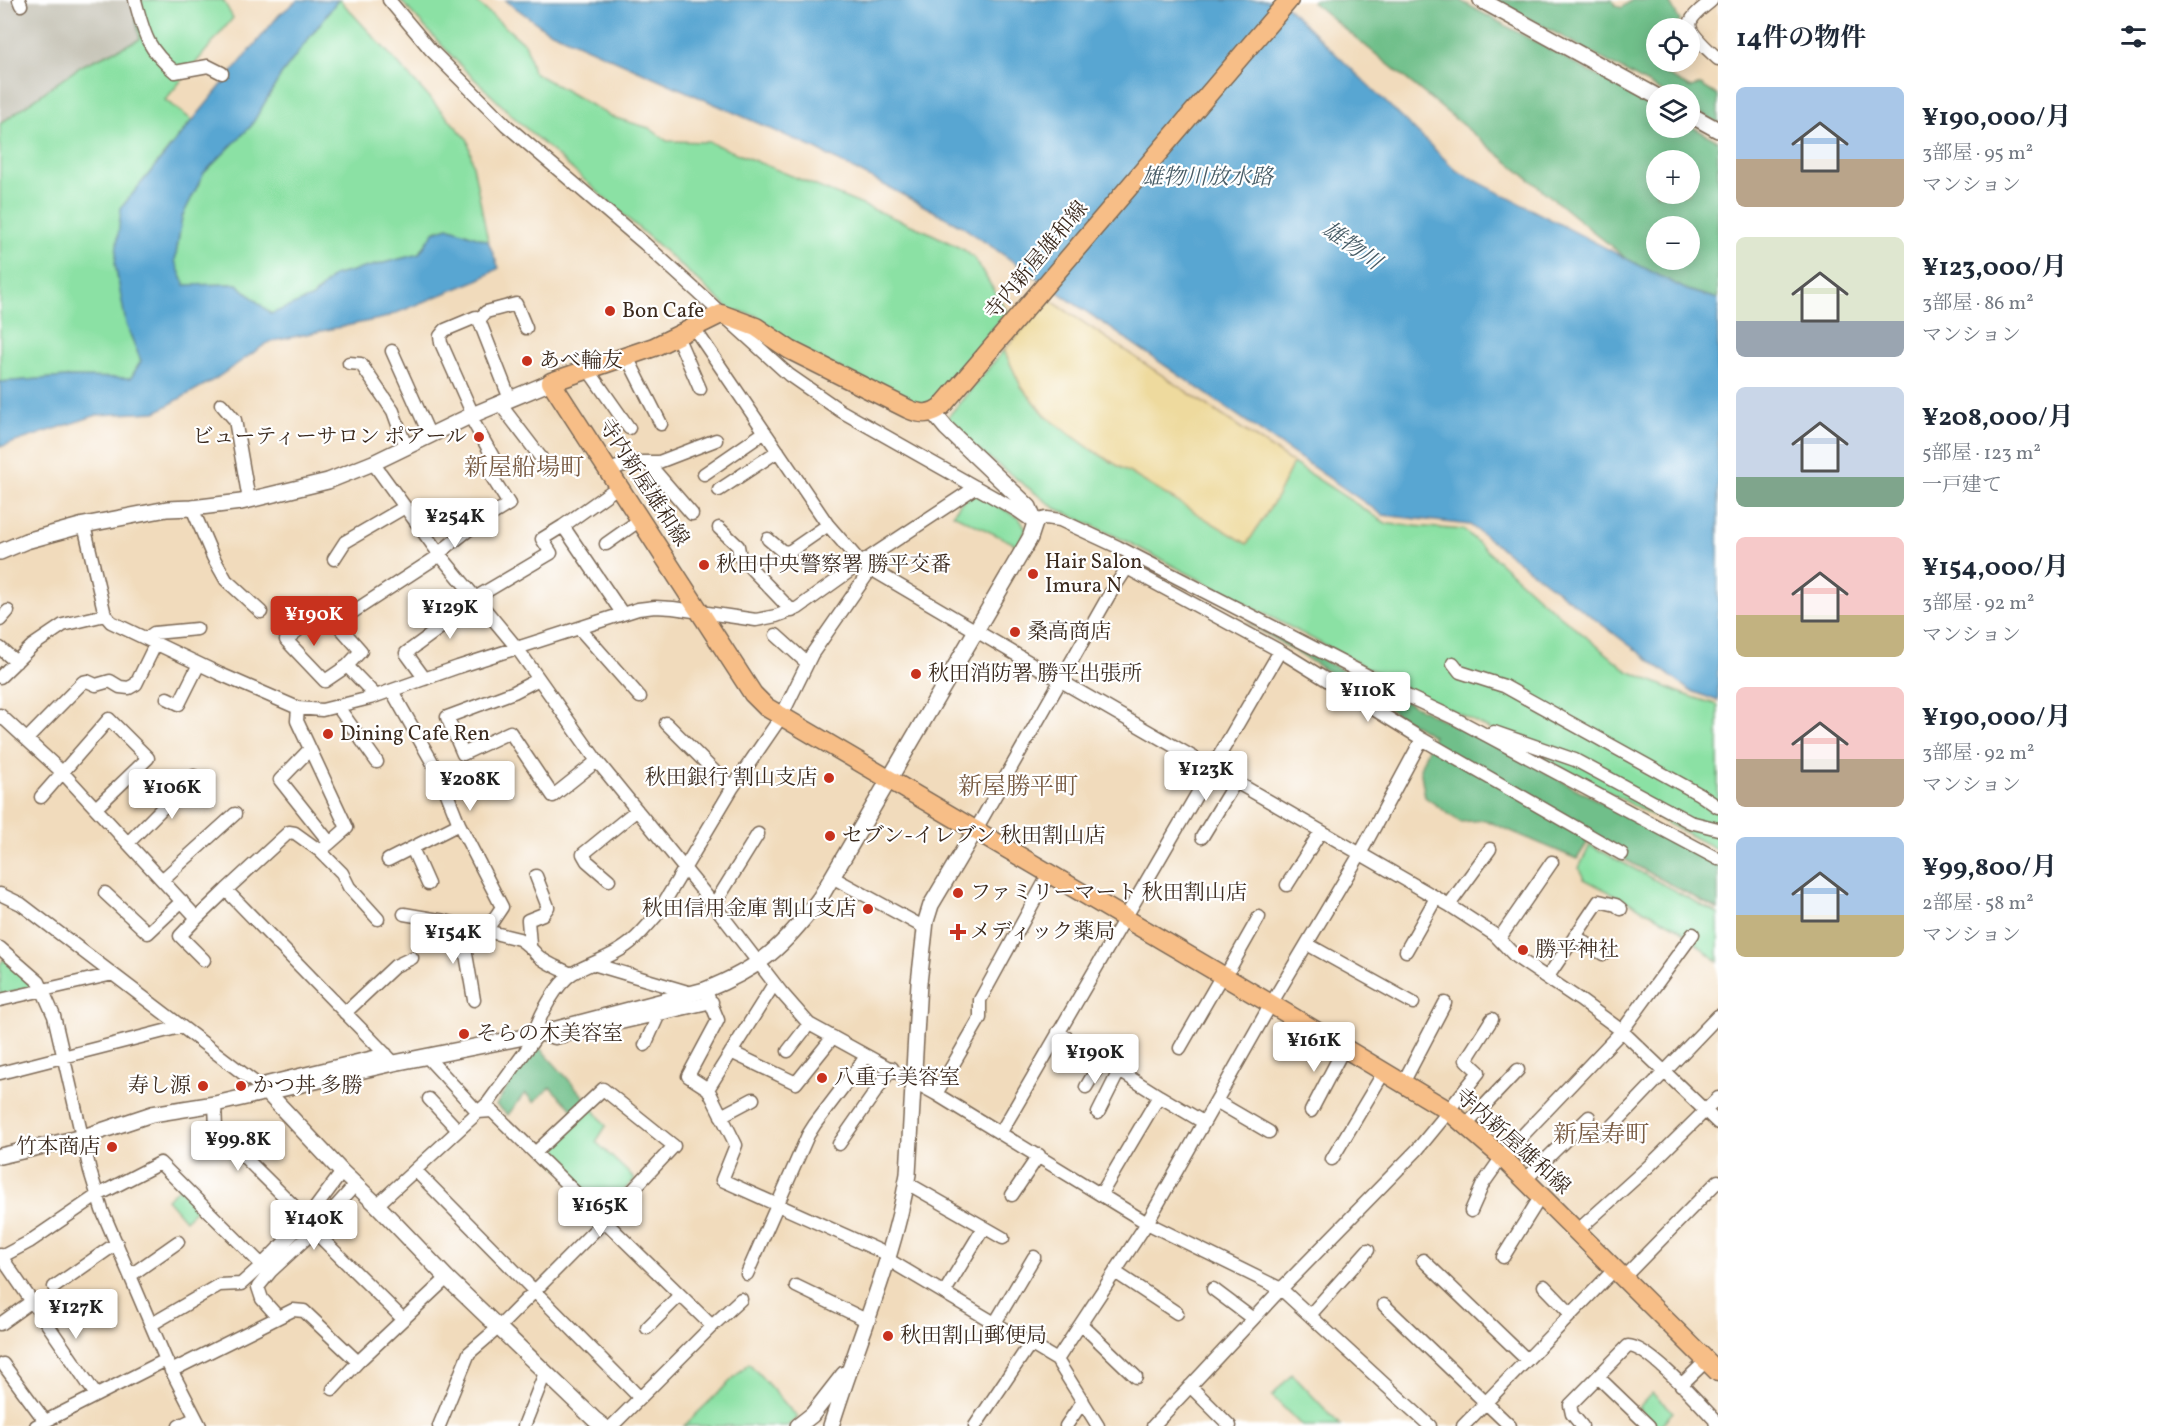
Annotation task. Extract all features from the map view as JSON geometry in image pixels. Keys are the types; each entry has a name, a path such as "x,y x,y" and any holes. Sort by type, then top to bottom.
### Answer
{"main road":[{"name":"寺内新屋雄和線","path":"939,409 1289,0"},
{"path":"551,382 589,371 654,347 721,314 756,327 790,350 917,414 939,409"},
{"name":"寺内新屋雄和線","path":"551,382 753,694 766,707 1449,1111 1502,1157 1712,1366"}],"street":[{"path":"135,0 144,35 158,58 175,72 208,66 222,73"},
{"path":"388,0 430,49 506,126 645,244 789,375 841,411 1018,511 1035,523"},
{"path":"1481,0 1646,91"},
{"path":"1712,0 1693,17 1690,28 1718,59"},
{"path":"1700,120 1718,130"},
{"path":"480,320 486,312 516,304 526,328"},
{"path":"336,623 440,554 476,524 509,504 485,466 493,457 471,416 441,344 440,336 445,330 476,317 480,320 505,401 542,459"},
{"path":"694,328 828,525 866,566 1449,904 1495,934 1516,957 1581,1000 1622,1031 1718,1123"},
{"path":"678,336 700,389"},
{"path":"392,351 430,436"},
{"path":"627,357 661,424"},
{"path":"349,363 361,364 393,411 406,447"},
{"path":"589,371 629,428"},
{"path":"0,552 26,541 84,525 167,509 249,500 328,481 373,464 471,416 551,382"},
{"path":"221,404 235,420 249,500"},
{"path":"939,409 936,416 946,428 1029,507 1035,523"},
{"path":"704,474 765,432"},
{"path":"608,470 634,462 659,462 716,440"},
{"path":"719,490 778,451"},
{"path":"647,462 692,514"},
{"path":"373,464 440,554 518,648 597,760 714,905 774,984 809,1023 892,1068 1001,1132 1147,1223 1281,1289 1430,1426"},
{"path":"425,679 406,653 476,599 551,553 542,539 619,486"},
{"path":"84,525 105,615 111,622 298,708 322,710 392,691 622,613 655,607 756,620 798,609 866,566 976,487"},
{"path":"334,559 345,542 405,507"},
{"path":"192,508 213,557 226,580 261,612"},
{"path":"536,1034 555,1038 658,1014 702,995 759,964 779,947 807,916 832,877 1030,538 1035,523 1046,518 1060,520 1131,554 1456,719 1718,859"},
{"path":"606,544 640,520"},
{"path":"768,539 782,551 789,552 828,525"},
{"path":"563,526 622,613"},
{"path":"719,528 738,546 740,557 792,611"},
{"path":"831,1426 888,1257 907,1183 925,928 931,905 1108,597 1127,568 1131,554"},
{"path":"377,1205 478,1112 495,1093 536,1034 537,1022 554,994 571,974 625,947 639,936 656,916 733,787 781,717 807,663 866,566"},
{"path":"1127,568 1280,651 1422,739 1622,854"},
{"path":"324,609 361,651 347,666 325,681 286,640 324,609"},
{"path":"0,677 32,646 63,625 105,615"},
{"path":"579,628 640,697"},
{"path":"27,739 83,682 87,681 96,685 110,681 120,687 129,688 136,684 154,633 197,629"},
{"path":"776,635 807,663"},
{"path":"0,648 16,662"},
{"path":"1001,1132 1280,651"},
{"path":"1453,663 1460,672 1503,686 1699,794 1718,807"},
{"path":"167,698 179,704 199,664"},
{"path":"347,666 376,696"},
{"path":"539,679 514,692 447,717 463,754 510,732 553,796 597,760"},
{"path":"392,691 440,776 459,824 502,907 486,931"},
{"path":"338,707 377,762"},
{"path":"298,708 297,721 347,828 325,847"},
{"path":"0,715 63,773 197,918"},
{"path":"41,797 110,719 148,758 96,808"},
{"path":"1456,719 1575,760 1690,822 1718,829"},
{"path":"666,723 733,787"},
{"path":"1057,1360 1147,1223 1271,1004 1360,854 1422,739"},
{"path":"310,749 280,780 349,887 378,919"},
{"path":"128,843 194,776"},
{"path":"1202,837 1236,781"},
{"path":"609,880 587,861 583,854 637,810"},
{"path":"162,880 235,814"},
{"path":"388,860 459,824"},
{"path":"1287,885 1321,831"},
{"path":"204,960 180,936 226,890 289,832 325,847"},
{"path":"714,905 758,834"},
{"path":"412,848 428,884"},
{"path":"1449,904 1490,849"},
{"path":"1499,939 1552,862"},
{"path":"936,1094 980,1018 980,1000 1049,874"},
{"path":"530,945 528,920 543,914 548,907 536,876"},
{"path":"832,877 925,928"},
{"path":"226,890 390,1059"},
{"path":"105,893 148,933 182,901"},
{"path":"0,894 21,904 262,1088 447,1278 603,1426"},
{"path":"1406,951 1436,898"},
{"path":"1547,978 1599,900 1616,905 1621,909"},
{"path":"404,914 519,939 530,945 544,960 571,974"},
{"path":"1180,1048 1259,917"},
{"path":"461,925 474,1000"},
{"path":"1471,1211 1483,1184 1502,1157 1622,1031 1693,934"},
{"path":"1575,936 1604,954"},
{"path":"1307,944 1413,1003"},
{"path":"0,948 39,982 45,991 54,1016 90,1171 98,1195 169,1365 198,1422 179,1426"},
{"path":"345,1013 395,966 412,958"},
{"path":"593,964 702,995 718,1020 688,1076 708,1089 736,1145 722,1180 888,1257 1057,1360 1098,1426"},
{"path":"0,1000 113,974"},
{"path":"708,1089 774,984"},
{"path":"0,1156 83,1137 152,1114 215,1104 262,1088 390,1059 427,1057 536,1034 702,995"},
{"path":"1403,1083 1445,1003"},
{"path":"645,1045 658,1014"},
{"path":"1605,1134 1718,1016"},
{"path":"1156,1425 1281,1289 1418,1150 1479,1072 1466,1060 1492,1019"},
{"path":"788,1051 809,1023"},
{"path":"0,1073 180,1027"},
{"path":"1058,1032 1203,1122"},
{"path":"731,1052 796,1083 833,1037"},
{"path":"1311,1111 1344,1048"},
{"path":"427,1057 478,1112"},
{"path":"747,1274 815,1124 865,1058"},
{"path":"1086,1087 1102,1060"},
{"path":"839,1144 892,1068"},
{"path":"1466,1125 1518,1070"},
{"path":"1098,1113 1119,1071"},
{"path":"1332,1159 1384,1072"},
{"path":"439,1426 469,1353 498,1328 604,1221 674,1146 603,1089 535,1153"},
{"path":"1101,1194 1159,1096"},
{"path":"1576,1232 1650,1166 1718,1098"},
{"path":"429,1099 458,1130"},
{"path":"721,1116 753,1099"},
{"path":"1216,1101 1269,1132"},
{"path":"215,1104 216,1129 307,1219"},
{"path":"478,1112 492,1111 712,1326"},
{"path":"1525,1180 1589,1117"},
{"path":"1012,1195 1039,1155"},
{"path":"96,1395 1,1256 29,1242 98,1195 160,1163 262,1265"},
{"path":"415,1170 640,1398"},
{"path":"152,1324 219,1285 241,1284 307,1219 342,1172"},
{"path":"1463,1426 1571,1314 1619,1273 1718,1181"},
{"path":"907,1183 1003,1238"},
{"path":"278,1317 262,1299 258,1287 271,1271 314,1231 355,1185"},
{"path":"1503,1257 1541,1196"},
{"path":"944,1293 984,1227"},
{"path":"314,1231 403,1319"},
{"path":"131,1275 178,1242"},
{"path":"54,1287 117,1243"},
{"path":"1310,1315 1368,1250"},
{"path":"995,1323 1034,1257"},
{"path":"1423,1260 1526,1359"},
{"path":"1115,1272 1177,1312"},
{"path":"333,1389 358,1362 447,1278"},
{"path":"796,1286 866,1320"},
{"path":"1544,1286 1571,1314"},
{"path":"1213,1289 1253,1319"},
{"path":"647,1328 680,1295"},
{"path":"612,1426 741,1299"},
{"path":"0,1324 32,1301"},
{"path":"1384,1305 1510,1426"},
{"path":"3,1364 41,1424 96,1395 293,1310 304,1311 358,1362"},
{"path":"1081,1324 1136,1377"},
{"path":"975,1426 1030,1344"},
{"path":"1582,1426 1572,1414 1570,1405 1628,1346 1636,1346 1681,1385 1715,1420 1716,1426"},
{"path":"798,1426 812,1415 850,1366"},
{"path":"1681,1385 1712,1366"},
{"path":"524,1426 545,1373"},
{"path":"1598,1377 1649,1426"},
{"path":"1190,1386 1230,1426"},
{"path":"1066,1426 1083,1401"}],"shaded area":[{"path":"0,0 132,0 140,39 81,66 0,123"}],"green space":[{"path":"132,0 223,0 233,18 165,100 192,120 121,208 126,324 141,361 131,378 67,377 0,382 0,124 81,66 140,39"},
{"path":"338,0 468,140 488,241 448,227 435,231 419,254 333,276 313,297 271,314 237,284 185,285 175,261 182,217 204,173 251,126 281,75"},
{"path":"400,0 474,0 526,45 533,72 612,117 649,128 667,141 709,142 928,232 964,250 975,259 1007,312 948,383 934,404 922,407 790,345 755,315 731,310 520,123 460,65"},
{"path":"1313,0 1459,0 1646,103 1646,138 1700,138 1700,131 1718,141 1718,299 1687,290 1648,270 1700,270 1700,216 1646,216 1646,269 1627,259 1312,2"},
{"path":"1496,0 1612,0 1621,8 1632,0 1668,0 1678,18 1646,18 1646,72 1661,72 1684,84 1648,84"},
{"path":"1700,85 1718,96 1718,123 1700,113"},
{"path":"1004,350 1021,386 1047,417 1092,450 1247,543 1275,500 1293,463 1387,524 1464,530 1541,600 1628,671 1683,694 1718,705 1718,850 1128,542 1055,508 960,436 947,418"},
{"path":"975,493 1019,518 1026,528 1019,546 953,514 961,502"},
{"path":"1247,622 1519,758 1718,865 1718,910 1589,840 1577,859 1485,820 1460,822 1425,797 1420,768 1433,736"},
{"path":"1590,845 1718,914 1718,962 1677,927 1584,879 1579,868"},
{"path":"4,959 33,986 0,996 0,964"},
{"path":"539,1047 586,1099 574,1111 550,1087 534,1102 525,1093 508,1115 496,1105 530,1050"},
{"path":"591,1106 606,1126 596,1142 635,1179 603,1211 549,1159 548,1147"},
{"path":"181,1186 200,1206 185,1220 167,1199"},
{"path":"749,1363 798,1418 787,1426 684,1426"},
{"path":"1292,1374 1341,1426 1302,1426 1272,1396"},
{"path":"1652,1393 1673,1412 1660,1426 1657,1426 1638,1408"}],"sand":[{"path":"1050,300 1293,463 1275,500 1247,544 1092,450 1047,417 1021,386 1004,350"}],"water":[{"path":"298,0 338,0 281,75 251,126 204,173 182,217 175,261 185,285 237,284 271,314 313,297 333,276 419,254 434,232 448,227 488,241 499,268 480,279 384,318 269,342 215,379 156,412 97,415 0,447 0,382 67,377 131,378 141,361 126,324 115,264 121,208 279,15"},
{"name":"雄物川放水路","path":"505,0 1280,0 1457,171 1646,270 1687,290 1718,299 1718,701 1689,690 1470,525 1383,515 960,225 814,148 545,29"}],"place":[{"name":"Bon Cafe","path":"610,311"},
{"name":"あべ輪友","path":"527,361"},
{"name":"ビューティーサロン ポアール","path":"479,437"},
{"name":"秋田中央警察署 勝平交番","path":"704,565"},
{"name":"Hair Salon Imura N","path":"1033,574"},
{"name":"桑高商店","path":"1015,632"},
{"name":"秋田消防署 勝平出張所","path":"916,674"},
{"name":"Dining Cafe Ren","path":"328,734"},
{"name":"秋田銀行 割山支店","path":"829,778"},
{"name":"セブン-イレブン 秋田割山店","path":"830,836"},
{"name":"ファミリーマート 秋田割山店","path":"958,893"},
{"name":"秋田信用金庫 割山支店","path":"868,909"},
{"name":"メディック薬局","path":"958,932"},
{"name":"勝平神社","path":"1523,950"},
{"name":"そらの木美容室","path":"464,1034"},
{"name":"八重子美容室","path":"822,1078"},
{"name":"寿し源","path":"203,1086"},
{"name":"かつ丼 多勝","path":"241,1086"},
{"name":"竹本商店","path":"112,1147"},
{"name":"秋田割山郵便局","path":"888,1336"}],"district":[{"name":"新屋船場町","path":"524,469"},
{"name":"新屋勝平町","path":"1018,788"},
{"name":"新屋寿町","path":"1601,1136"}],"water label":[{"name":"雄物川","path":"1351,247"}]}
